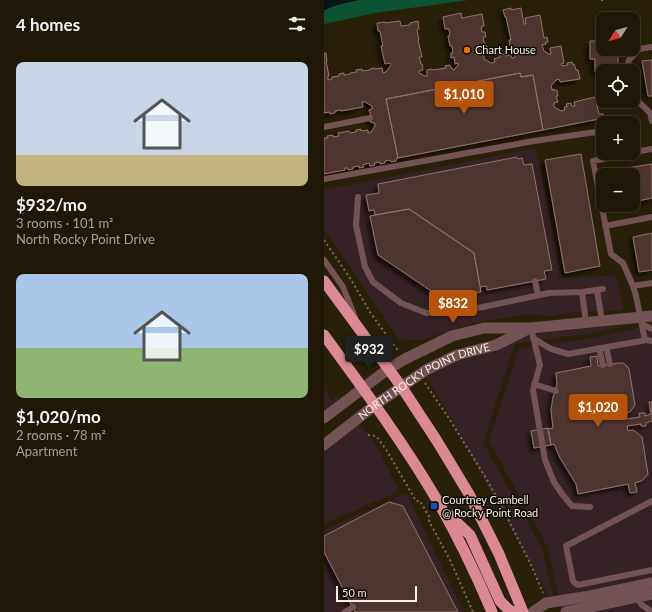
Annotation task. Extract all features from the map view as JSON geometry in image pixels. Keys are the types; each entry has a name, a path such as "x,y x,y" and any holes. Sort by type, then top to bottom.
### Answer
{"highway":[{"path":"324,281 401,386 469,494 499,554 523,612"},
{"path":"324,335 375,405 434,495 460,544 492,612"},
{"path":"441,508 470,535 500,601 513,612"}],"street":[{"name":"NORTH ROCKY POINT DRIVE","path":"324,445 401,386 426,370 457,355 496,345 532,333 602,321 641,321 652,316"},
{"name":"NORTH ROCKY POINT DRIVE","path":"324,418 388,369 405,358 452,336 484,328 532,333"},
{"path":"566,612 636,592 652,583"},
{"path":"533,612 546,603 590,596 636,592 652,594"}],"lane":[{"path":"628,64 629,60 639,49 652,47"},
{"path":"640,103 651,112 652,121"},
{"path":"324,127 370,118"},
{"path":"324,179 526,142 596,132"},
{"path":"640,151 652,148"},
{"path":"598,160 593,161 610,254 623,263 634,286 645,340"},
{"path":"358,197 356,225 365,267 374,282 402,302 426,313 447,312 483,307 549,292 582,292 600,289 602,321"},
{"path":"605,226 652,217"},
{"path":"324,260 343,286 361,331"},
{"path":"535,281 538,295"},
{"path":"634,286 652,283"},
{"path":"582,292 586,323"},
{"path":"641,321 652,329"},
{"path":"532,333 551,349 568,354 645,340 652,341"},
{"path":"532,333 540,365 532,390 545,460 554,482 572,506 590,507"},
{"path":"606,347 610,364"},
{"path":"599,348 603,365"},
{"path":"534,384 556,391"},
{"path":"652,501 566,546 573,581 578,585 652,570"},
{"path":"632,574 636,592 642,605 652,612"},
{"path":"345,612 352,607"}],"path":[{"path":"324,240 395,347"},
{"path":"428,387 486,478 532,568 544,598"},
{"path":"368,435 377,437 387,451 416,501 420,502 430,518 429,521 451,562 473,612"}],"shaded area":[{"path":"324,0 358,0 324,10"},
{"path":"536,148 562,278 616,275 624,310 574,312 550,316 529,314 473,323 422,340 400,341 324,229 324,190"},
{"path":"635,324 586,334 516,344 484,440 484,444 542,548 553,596 549,597 437,394 425,377 458,361 497,350 531,334"},
{"path":"652,325 652,612 562,612 547,546 489,441 519,348 586,339"},
{"path":"324,389 332,400 338,395 339,397 336,403 324,413"},
{"path":"360,424 377,447 399,491 324,524 324,452"},
{"path":"406,493 464,612 324,612 324,530"}],"green space":[{"path":"358,0 469,0 375,13 324,24 324,10"}],"building":[{"path":"521,8 524,24 526,24 525,18 540,15 544,38 547,37 548,42 542,45 544,51 551,54 550,48 561,46 564,63 561,64 562,66 568,65 567,63 572,62 576,70 578,70 580,79 560,82 559,79 556,80 551,86 552,90 557,90 558,96 556,96 558,102 554,103 554,107 561,111 565,110 564,107 567,107 566,104 571,103 572,106 575,106 574,102 595,97 596,108 598,108 599,114 603,114 604,116 596,116 596,120 543,130 533,75 521,77 520,73 386,99 398,158 396,161 391,162 390,160 380,164 380,162 374,163 375,165 370,166 369,163 363,165 364,167 353,167 353,169 348,170 348,168 345,168 345,170 324,174 324,138 328,138 327,136 333,135 333,137 339,136 338,133 349,131 350,133 356,132 356,130 361,129 361,131 368,130 368,133 371,132 375,126 375,123 370,122 369,117 371,117 369,110 372,109 372,106 365,102 362,102 363,107 335,111 335,113 330,114 330,112 324,113 324,53 326,53 329,76 328,80 332,79 332,77 339,76 339,74 350,74 357,72 356,70 362,69 362,71 382,68 383,73 386,72 391,65 390,63 385,64 381,46 383,46 377,23 400,21 401,26 410,25 410,23 418,21 418,40 422,57 419,57 423,70 419,71 419,73 427,76 427,70 446,68 445,66 450,65 454,70 458,63 455,64 454,57 451,58 451,53 453,53 448,36 450,35 449,29 445,29 443,17 461,13 462,18 482,14 484,26 481,27 482,32 485,32 486,37 483,37 488,51 486,51 486,54 484,55 484,59 491,63 495,62 494,59 500,57 500,55 505,54 505,56 511,55 512,58 514,58 517,51 513,52 512,45 510,46 509,40 511,40 503,10"},
{"path":"590,41 596,41 596,56 618,56 618,64 596,64 595,72 595,59 590,59"},
{"path":"652,60 652,96 648,96 642,61"},
{"path":"520,73 521,77 533,75 543,130 398,158 386,99"},
{"path":"581,154 600,266 565,273 545,160"},
{"path":"517,157 518,159 522,158 524,165 532,164 552,270 544,271 546,279 487,290 486,286 480,287 474,253 409,209 375,215 374,210 369,211 366,195 379,193 378,184"},
{"path":"652,164 652,198 640,201 640,168 627,168"},
{"path":"409,209 474,253 481,292 443,299 378,255 370,216"},
{"path":"652,233 652,270 639,272 633,237"},
{"path":"597,356 598,366 623,363 629,369 635,405 630,412 625,413 626,419 640,417 639,413 645,413 645,416 651,414 649,402 652,402 652,421 646,423 646,426 641,426 641,424 627,426 628,431 632,430 642,437 648,474 644,479 635,483 637,492 630,493 628,484 578,494 576,484 560,458 554,444 551,445 548,429 553,428 551,410 557,384 556,373 591,366 590,357"},
{"path":"548,428 551,445 534,448 531,431"},
{"path":"389,502 403,506 458,612 355,612 324,552 324,536"}],"place":[{"name":"Chart House","path":"467,50"},
{"name":"Courtney Cambell @ Rocky Point Road","path":"434,506"}]}
